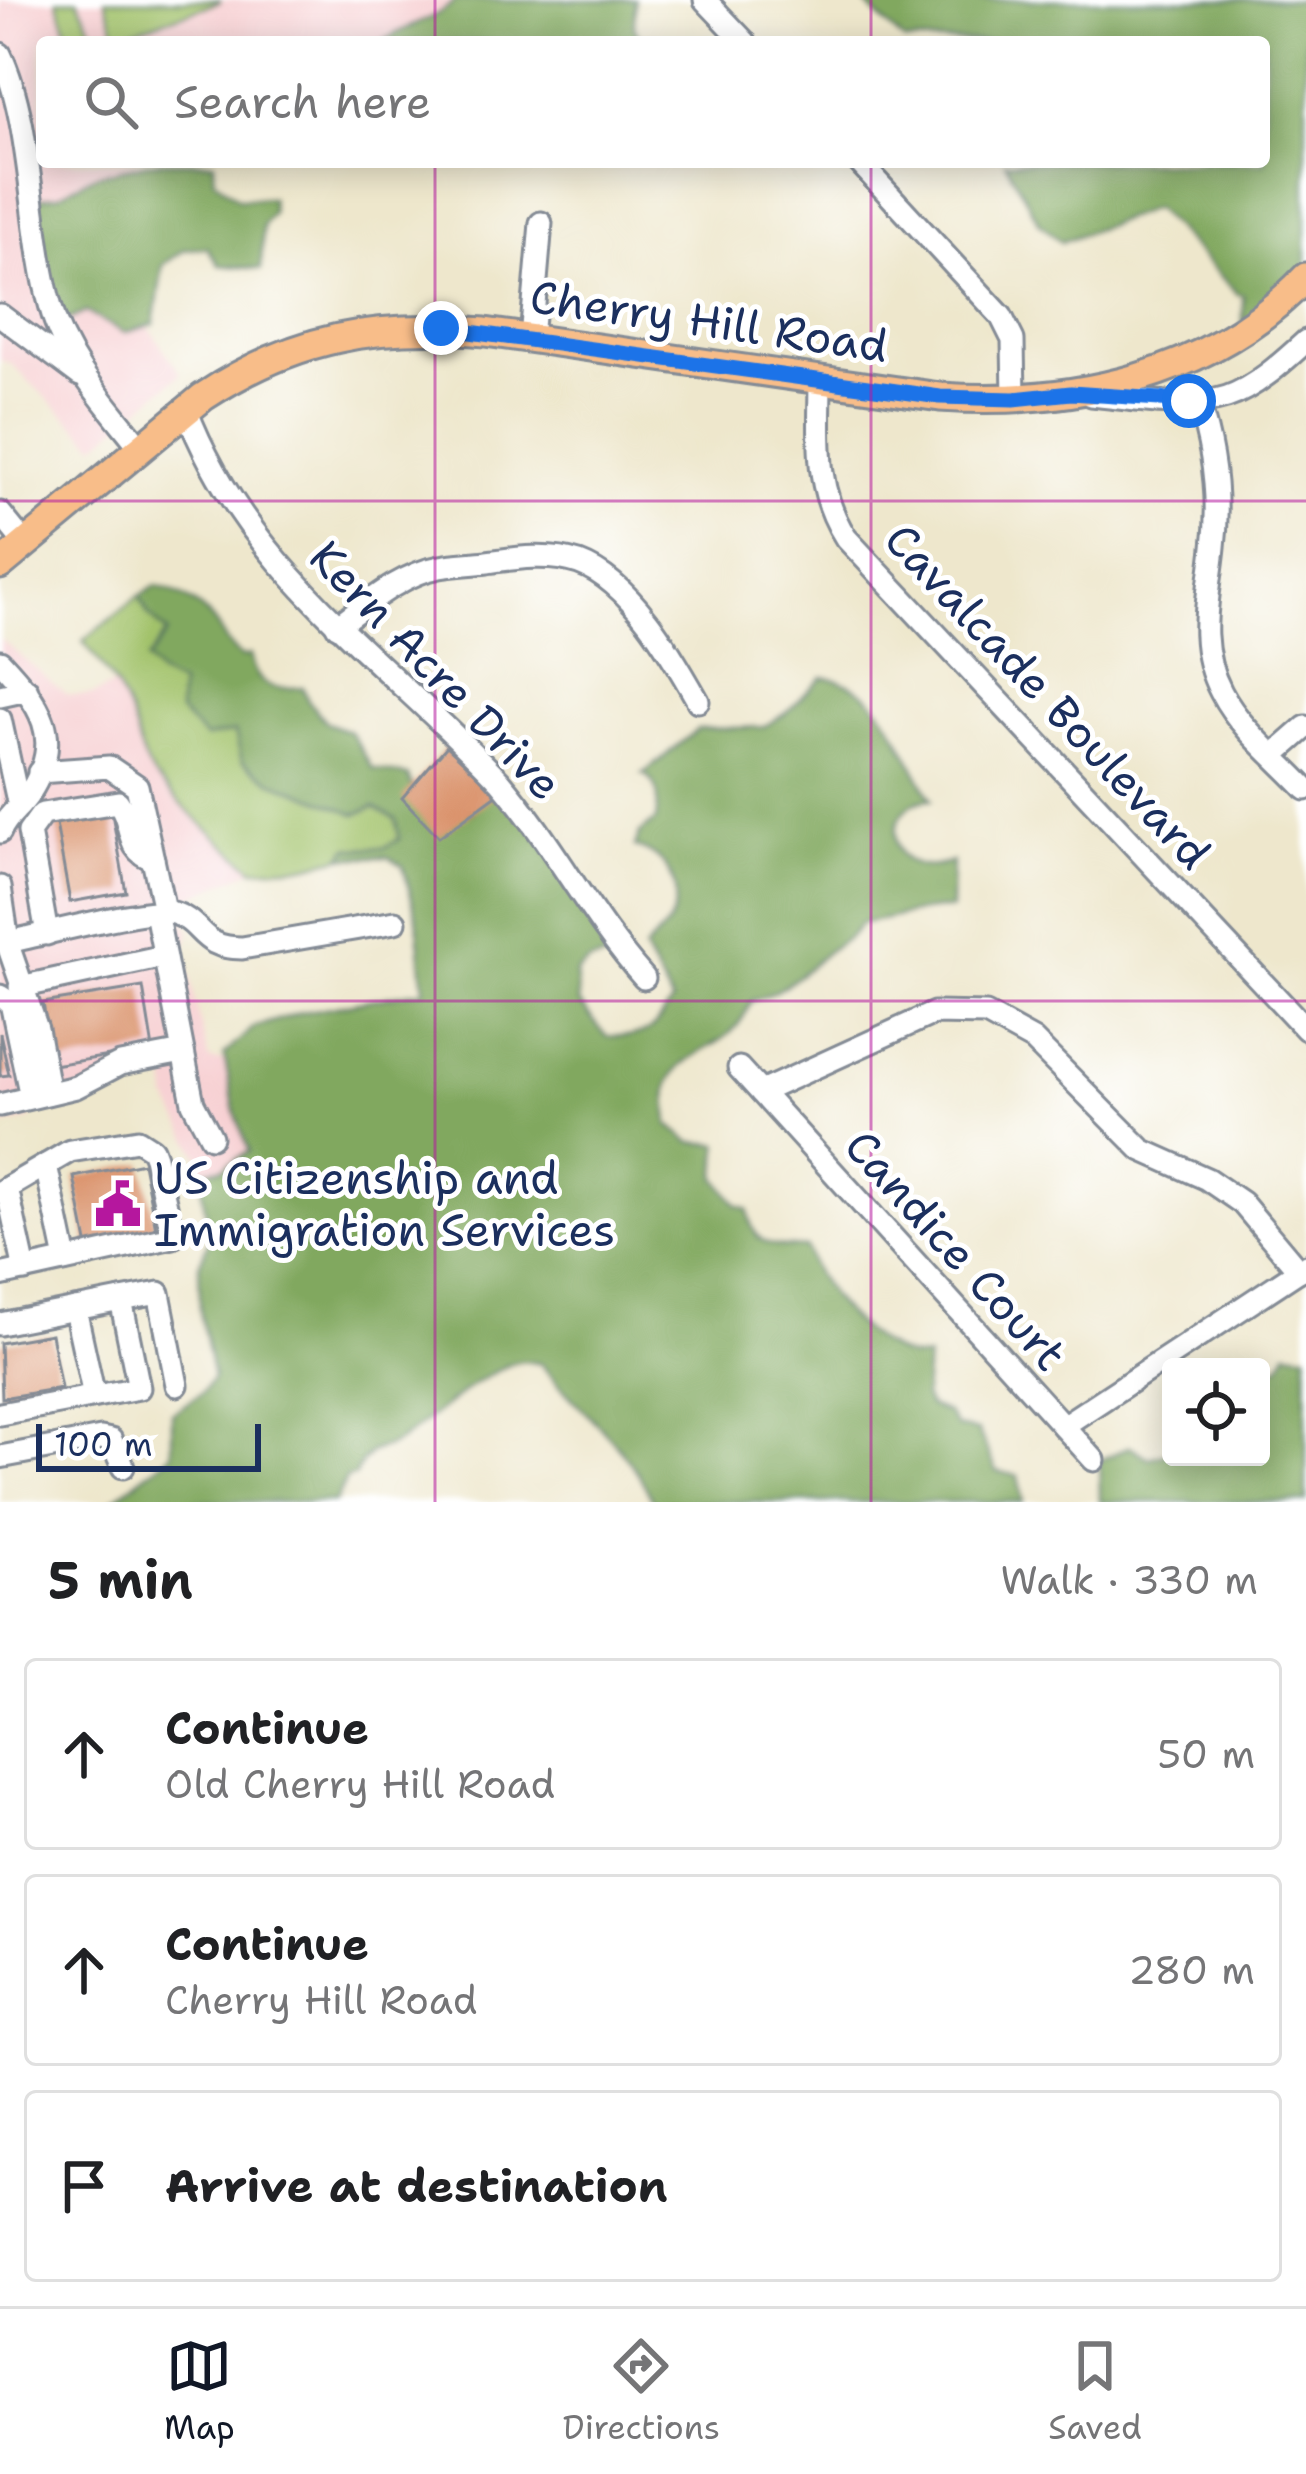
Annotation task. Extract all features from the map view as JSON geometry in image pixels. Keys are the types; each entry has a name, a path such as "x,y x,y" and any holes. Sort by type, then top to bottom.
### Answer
{"main road":[{"name":"Cherry Hill Road","path":"0,566 186,409 294,348 350,334 418,327 531,338 940,397 1014,399 1146,378 1257,319 1306,277"}],"street":[{"path":"705,0 739,36"},
{"path":"0,53 15,105 51,310 86,378 140,447"},
{"path":"866,168 1001,316 1012,340 1014,399"},
{"path":"531,338 541,223"},
{"path":"0,315 86,378"},
{"path":"1071,393 1198,402 1239,392 1306,341"},
{"name":"Cavalcade Boulevard","path":"820,378 819,466 826,495 846,538 1306,1029"},
{"path":"1198,402 1216,478 1216,525 1203,614 1205,639 1222,694 1306,789"},
{"name":"Kern Acre Drive","path":"186,409 212,471 240,515 337,626 500,781 607,936 644,978"},
{"path":"0,513 26,545"},
{"path":"337,626 398,583 426,570 508,559 562,559 582,564 623,593 667,647 698,701"},
{"path":"0,662 27,690 48,726 39,772 29,794 5,821"},
{"path":"0,696 27,690"},
{"path":"0,719 5,821"},
{"path":"1274,755 1306,727"},
{"path":"39,772 109,767 137,786 193,1102 211,1137"},
{"path":"47,934 29,832 42,814 118,802 124,808 134,849 153,859"},
{"path":"0,889 10,992 38,1029 40,1095"},
{"path":"5,941 160,911 193,922 210,943 221,948 395,922"},
{"path":"10,992 164,956"},
{"path":"739,1068 761,1092 934,1013 986,1014 1033,1040 1142,1150 1208,1179 1242,1203 1302,1268 1063,1426"},
{"path":"0,1105 76,1087 120,1064 183,1052"},
{"name":"Candice Court","path":"761,1092 1094,1460"},
{"path":"0,1275 25,1270 172,1237 152,1149 138,1140 70,1151 4,1190 25,1270"},
{"path":"46,1165 67,1260"},
{"path":"0,1324 159,1293 177,1384"},
{"path":"0,1414 139,1388 121,1300"},
{"path":"75,1309 94,1396"},
{"path":"0,1457 101,1438 111,1440 123,1467"}],"shaded area":[{"path":"0,0 507,0 467,36 36,36 36,168 199,168 93,246 181,374 96,445 11,364 0,360"},
{"path":"0,639 67,695 93,695 114,685 131,716 139,749 162,782 198,822 254,869 174,904 190,931 184,951 209,1060 225,1061 235,1112 250,1151 222,1168 199,1171 201,1160 168,1099 166,1066 139,1070 86,1093 32,1105 31,1119 0,1126"}],"green space":[{"path":"57,0 78,0 95,36 69,36"},
{"path":"105,0 220,0 220,2 117,36"},
{"path":"456,0 635,0 634,26 639,36 392,36"},
{"path":"861,0 1306,0 1306,277 1243,326 1243,295 1154,208 1061,242 1039,222 1008,168 1270,168 1270,36 899,36"},
{"path":"126,168 214,168 214,179 239,199 271,198 272,213 263,225 261,269 219,265 207,247 184,250 163,265 154,324 124,333 86,312 57,325 32,199 58,195 95,175"},
{"path":"156,586 205,612 233,649 242,657 250,655 262,681 283,688 303,687 308,701 327,723 350,732 373,769 408,776 415,794 470,814 503,784 608,942 608,958 590,962 576,973 579,1003 606,1036 646,1032 672,1002 644,951 669,922 676,898 665,866 635,847 639,834 656,820 657,813 656,788 643,774 698,729 763,727 786,713 822,677 844,682 877,706 932,799 916,802 904,812 896,840 911,863 952,862 951,909 861,923 790,982 751,1001 734,1029 672,1077 669,1125 691,1142 719,1144 717,1178 737,1205 748,1209 760,1238 775,1245 806,1248 823,1284 854,1321 891,1349 927,1358 924,1397 929,1406 947,1413 957,1427 978,1431 997,1471 1018,1476 1023,1502 653,1502 629,1460 601,1428 541,1364 523,1361 481,1380 397,1442 371,1453 355,1476 346,1479 335,1502 110,1502 172,1454 172,1413 202,1393 213,1378 200,1311 199,1265 210,1238 199,1171 222,1168 249,1151 235,1112 224,1055 254,1027 303,1012 424,990 417,918 403,866 388,857 342,857 348,848 384,848 399,839 396,819 374,807 356,814 271,781 242,761 235,732 205,738 179,712 180,685 158,674 147,660 167,633 148,614 139,596"},
{"path":"139,596 148,614 167,633 158,674 180,685 235,732 242,761 271,781 357,814 374,807 396,819 399,839 384,848 348,848 342,857 305,866 254,869 192,815 148,766 123,700 83,641"},
{"path":"1287,1351 1306,1353 1306,1502 1100,1502 1099,1461 1130,1446 1149,1458 1162,1454 1162,1466 1270,1466 1270,1370 1281,1364"}],"building":[{"path":"447,746 498,794 439,837 402,798"},
{"path":"111,808 126,892 70,902 55,818"},
{"path":"143,987 153,1049 53,1065 43,1003"},
{"path":"0,1033 9,1075 0,1076"},
{"path":"143,1163 157,1234 88,1248 74,1177"},
{"path":"51,1334 61,1388 2,1398 0,1343"}],"place":[{"name":"US Citizenship and Immigration Services","path":"118,1204"}],"route":[{"path":"441,328 940,397 1014,399 1071,393 1189,401"}]}
